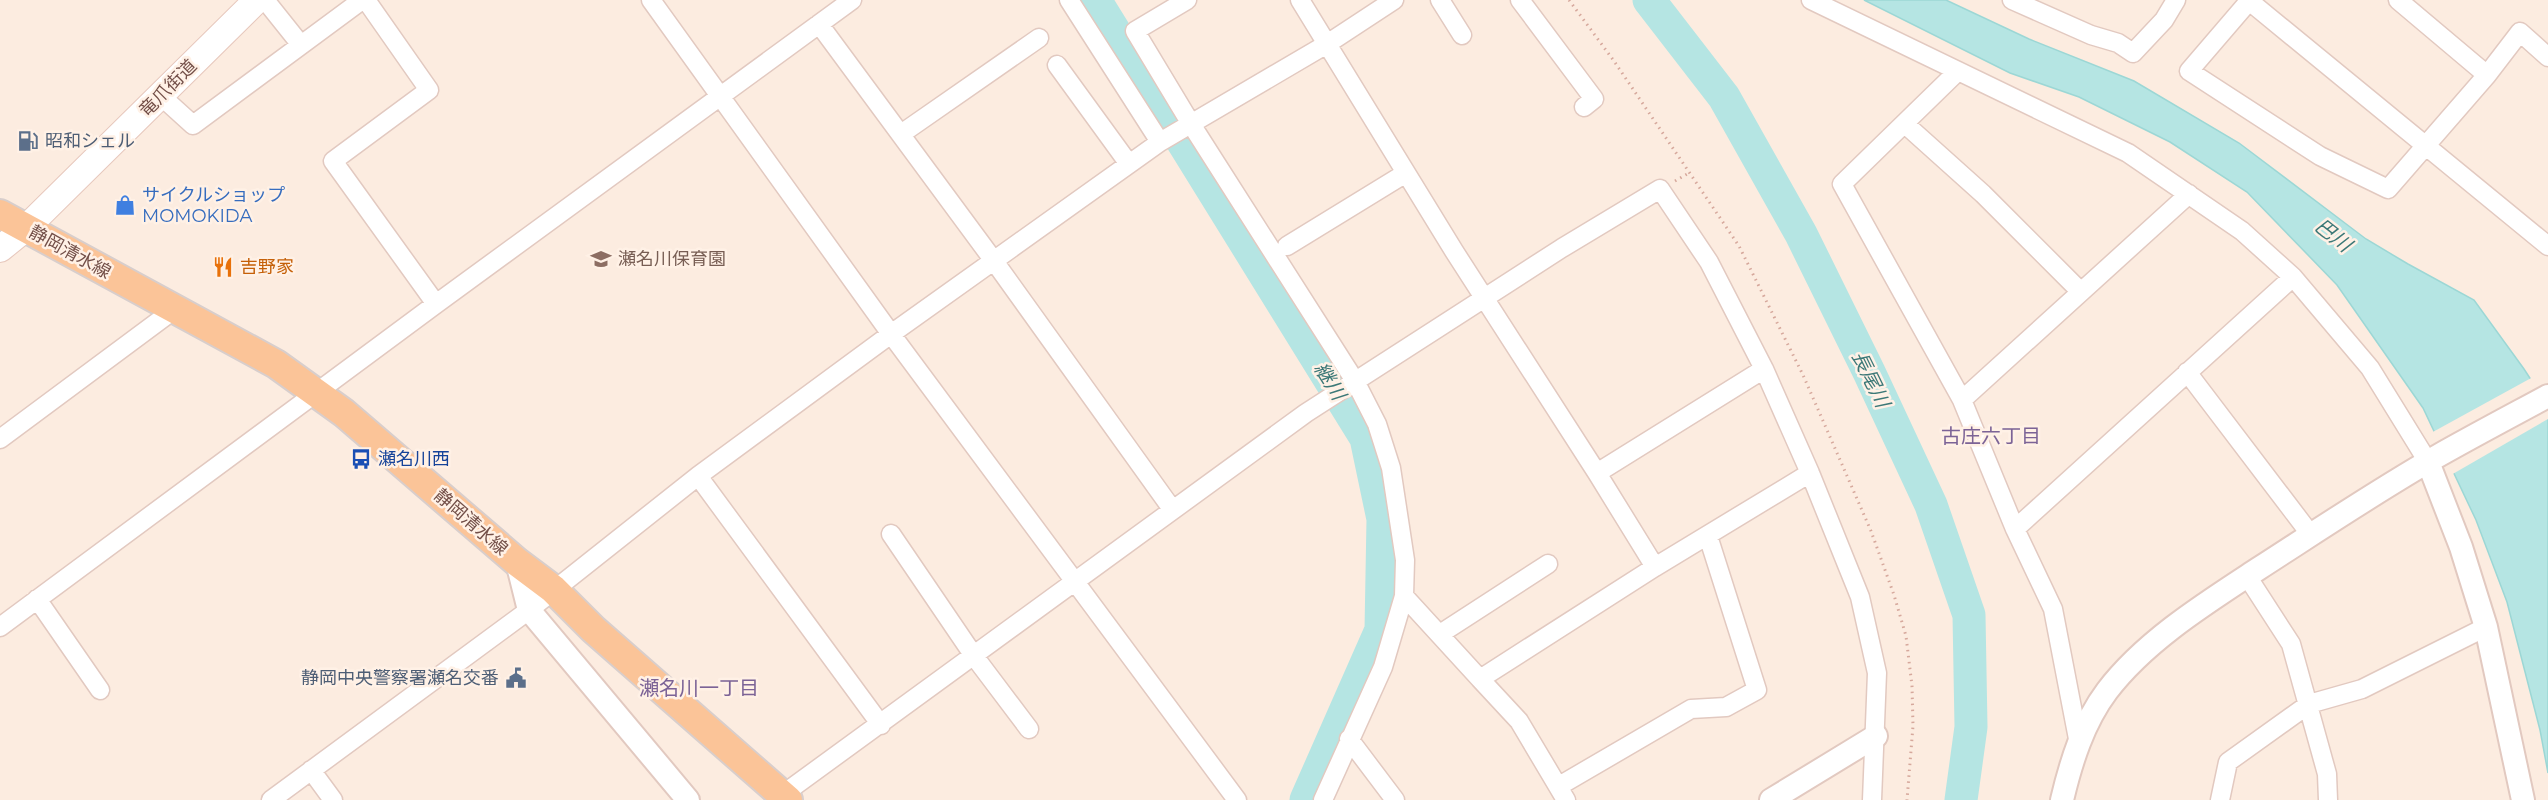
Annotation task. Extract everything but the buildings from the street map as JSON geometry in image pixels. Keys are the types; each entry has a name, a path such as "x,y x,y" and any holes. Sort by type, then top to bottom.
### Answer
{"main road":[{"name":"竜爪街道","path":"0,249 26,228 257,0"},
{"name":"静岡清水線","path":"0,214 276,364 316,392 344,413 517,562 553,589 592,629 785,798"}],"street":[{"path":"265,0 301,45"},
{"path":"161,96 193,125 362,0"},
{"path":"366,0 429,90 333,161 436,303"},
{"path":"651,0 891,334 1237,800"},
{"path":"0,627 436,303 852,0"},
{"path":"1069,0 1160,142"},
{"path":"1187,0 1135,31 1191,124 1355,381 1377,424 1391,468 1405,560 1404,596 1383,666 1323,800"},
{"path":"1300,0 1406,173 1598,473 1655,567"},
{"path":"271,800 529,610 698,476 891,334 1129,164 1160,142 1327,44 1394,0"},
{"path":"1440,0 1462,34"},
{"path":"1520,0 1594,99 1584,107"},
{"path":"1811,0 2128,153 2242,231 2293,277 2370,368 2432,459 2486,627 2523,800"},
{"path":"2012,0 2091,35 2118,43 2133,53 2164,20 2176,0"},
{"path":"2545,237 2425,147 2249,0 2189,71 2320,156 2388,189 2425,147 2487,75 2520,32 2548,57"},
{"path":"2398,0 2487,75"},
{"path":"819,24 1173,509"},
{"path":"900,134 1039,38"},
{"path":"1056,65 1129,164"},
{"path":"1957,72 1842,183 1962,400 2015,529 2053,609 2079,744"},
{"path":"1905,124 1983,194 2081,292"},
{"path":"1287,246 1406,173"},
{"path":"785,798 1075,581 1329,398 1562,248 1660,189 1709,262 1764,369 1810,473 1860,597 1877,673 1872,800"},
{"path":"1962,400 2189,194"},
{"path":"2015,529 2293,277"},
{"path":"0,439 175,309"},
{"path":"1598,473 1764,369"},
{"path":"2187,372 2311,535"},
{"path":"2062,800 2071,761 2107,692 2132,664 2180,621 2432,459 2548,396"},
{"path":"1480,679 1655,567 1810,473"},
{"path":"698,476 881,725"},
{"path":"891,534 974,656 1029,729"},
{"path":"1404,596 1519,721 1563,793 1691,709 1726,707 1757,690 1708,536"},
{"path":"517,562 529,610 688,800"},
{"path":"1440,634 1548,564"},
{"path":"2247,576 2291,644 2327,774 2328,800"},
{"path":"37,599 100,690"},
{"path":"2220,800 2228,762 2309,705 2362,689 2486,627"},
{"path":"1771,800 1876,736"},
{"path":"1349,739 1395,800"},
{"path":"311,770 333,800"}],"water":[{"name":"巴川","path":"1864,0 1946,0 2029,39 2134,81 2239,143 2366,239 2474,300 2548,406 2548,773 2540,730 2507,602 2476,520 2423,408 2337,285 2247,192 2170,142 2079,97 2010,73"}],"pier":[{"path":"2533,377 2548,401 2548,419 2451,475 2431,433"}],"waterway":[{"name":"継川","path":"1095,0 1366,438 1383,519 1381,630 1306,800"},
{"name":"長尾川","path":"1649,0 1724,97 1801,234 1931,505 1969,615 1971,727 1961,800"}],"place":[{"name":"昭和シェル","path":"28,141"},
{"name":"サイクルショップ MOMOKIDA","path":"125,205"},
{"name":"瀬名川保育園","path":"601,259"},
{"name":"吉野家","path":"223,267"},
{"name":"瀬名川西","path":"361,459"},
{"name":"静岡中央警察署瀬名交番","path":"516,678"}],"district":[{"name":"古庄六丁目","path":"1991,436"},
{"name":"瀬名川一丁目","path":"699,688"}]}
